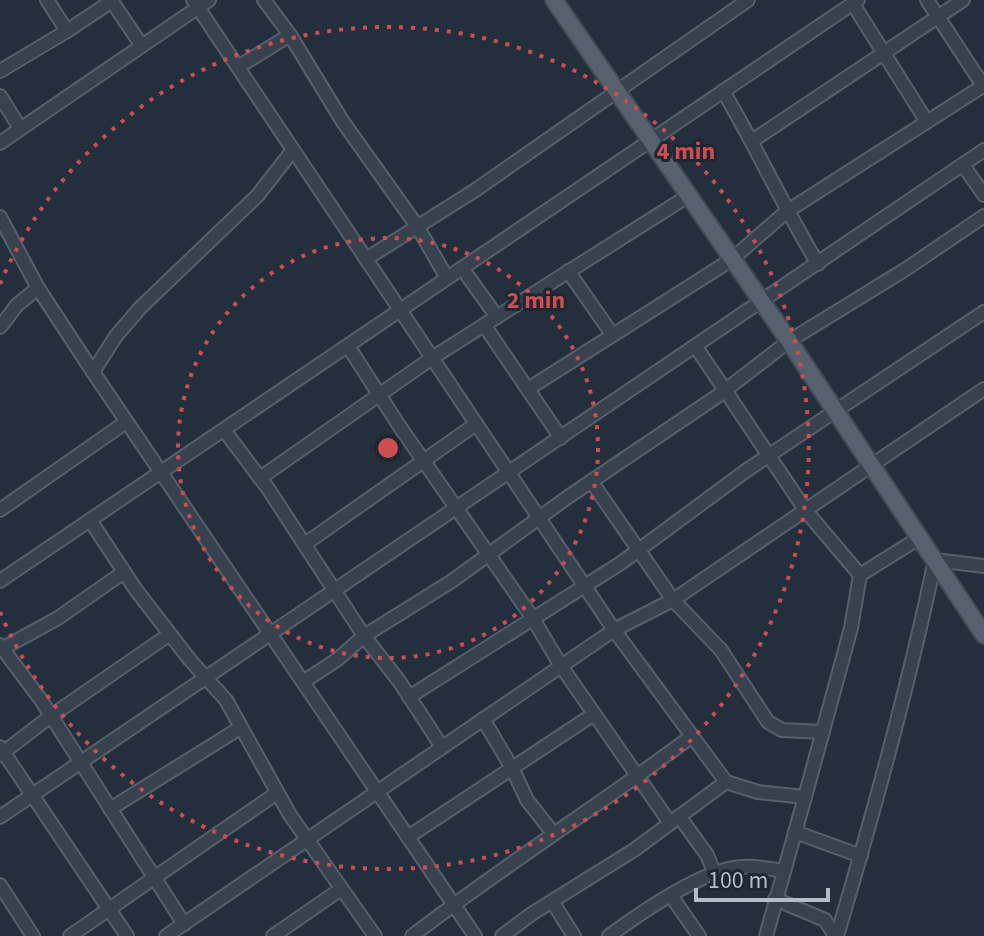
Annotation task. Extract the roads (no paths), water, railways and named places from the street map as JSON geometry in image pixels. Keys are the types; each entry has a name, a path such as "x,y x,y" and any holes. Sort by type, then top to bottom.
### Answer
{"main road":[{"path":"554,0 789,341 870,468 984,635"}],"street":[{"path":"47,0 67,31"},
{"path":"0,71 113,3 128,0"},
{"path":"264,0 290,35 343,122 417,226 447,278"},
{"path":"366,259 474,191 748,0"},
{"path":"528,389 731,260 786,212 984,87 927,0"},
{"path":"752,141 963,0"},
{"path":"0,581 855,2 927,122"},
{"path":"113,3 142,46"},
{"path":"0,143 200,3 238,67 614,630 726,782 758,792 805,797"},
{"path":"238,67 290,35"},
{"path":"723,91 752,141 786,212 818,264"},
{"path":"0,96 20,128"},
{"path":"93,372 116,336 140,308 258,195 293,150"},
{"path":"0,817 984,150"},
{"path":"963,165 984,195"},
{"path":"260,478 432,358 688,196"},
{"path":"303,682 338,659 364,636 452,581 591,481 725,391 789,341 906,269 984,216"},
{"path":"0,217 38,288 126,422 475,936"},
{"path":"462,268 497,317"},
{"path":"568,271 612,334"},
{"path":"0,327 17,305 38,288"},
{"path":"409,697 639,550 770,455 984,312"},
{"path":"484,325 561,438"},
{"path":"348,346 594,714 638,776 707,855 715,874"},
{"path":"696,347 806,511 860,575"},
{"path":"166,936 614,630 673,600 984,389"},
{"path":"0,510 126,422"},
{"path":"305,544 476,424"},
{"path":"224,430 260,478 364,636 442,747"},
{"path":"591,481 673,600 721,650 773,727 823,732"},
{"path":"90,520 170,634 226,700 306,840 375,936"},
{"path":"766,936 851,628 860,575 919,538"},
{"path":"836,936 910,675 935,560 984,566"},
{"path":"124,572 58,618 1,648 51,716 184,924"},
{"path":"127,936 1,752 170,634"},
{"path":"408,837 594,714"},
{"path":"483,719 527,800 553,833"},
{"path":"110,809 240,728"},
{"path":"412,936 453,903 692,736"},
{"path":"502,936 675,820 726,782"},
{"path":"70,936 277,793"},
{"path":"795,832 861,856"},
{"path":"609,936 715,874 749,866 783,871"},
{"path":"0,885 33,936"},
{"path":"273,936 341,889"},
{"path":"672,897 699,936"},
{"path":"775,899 825,920 836,936"},
{"path":"553,903 574,936"},
{"path":"626,924 634,936"}]}
